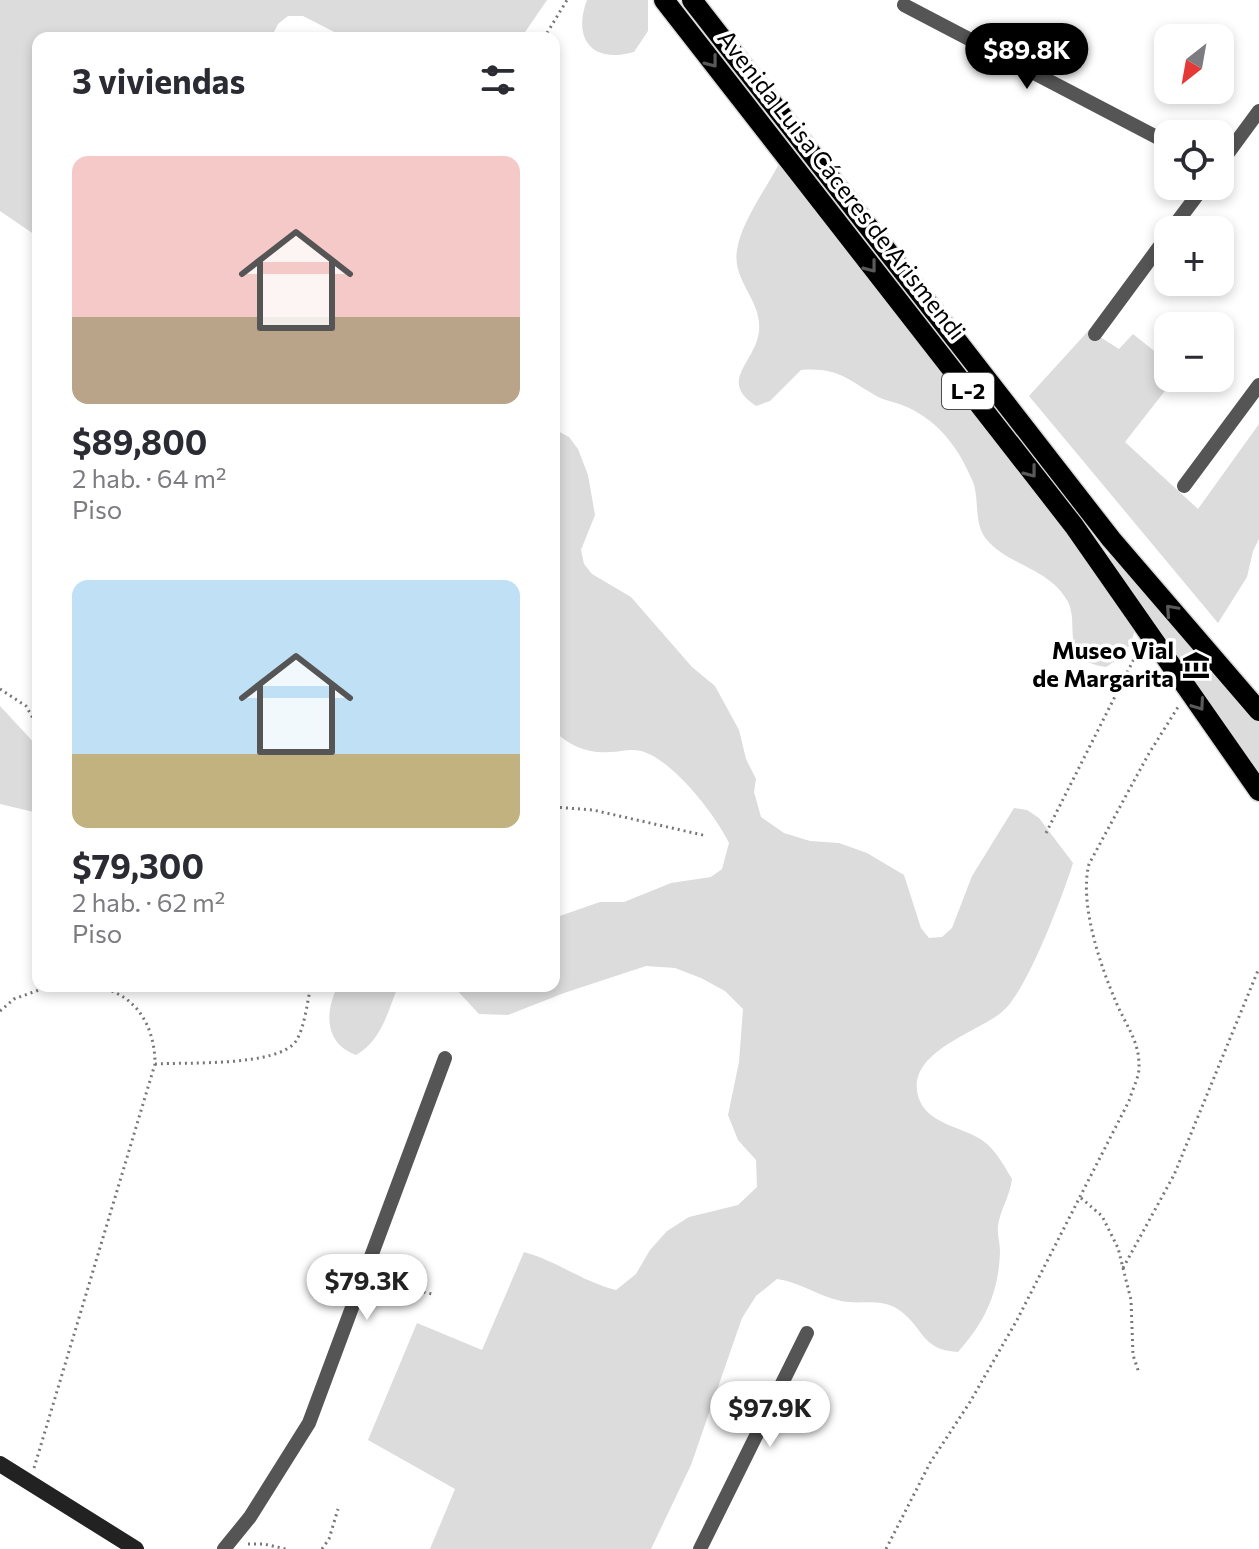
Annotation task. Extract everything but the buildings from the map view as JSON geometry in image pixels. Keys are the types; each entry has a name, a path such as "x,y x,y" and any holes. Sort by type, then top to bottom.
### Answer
{"main road":[{"name":"Avenida Luisa Cáceres de Arismendi","path":"664,0 1074,526 1259,791"},
{"name":"Avenida Luisa Cáceres de Arismendi","path":"692,0 1111,539 1259,711"}],"street":[{"path":"904,5 1154,136"},
{"path":"1234,145 1259,111"},
{"path":"1095,334 1154,254"},
{"path":"1184,486 1259,385"},
{"path":"227,1547 250,1517 309,1423 445,1058"},
{"path":"700,1549 807,1333"},
{"path":"0,1464 136,1549"}],"path":[{"path":"548,32 567,0"},
{"path":"1046,833 1148,631"},
{"path":"0,689 26,706 32,716"},
{"path":"886,1549 930,1463 970,1402 1017,1320 1129,1101 1140,1067 1134,1034 1116,1004 1098,950 1085,896 1085,879 1089,864 1148,755 1189,690"},
{"path":"560,807 593,810 707,836"},
{"path":"1123,1268 1174,1175 1259,968"},
{"path":"0,1011 14,999 33,992"},
{"path":"30,1483 155,1064 155,1044 142,1011 114,992"},
{"path":"155,1064 267,1058 288,1050 298,1038 310,992"},
{"path":"1081,1198 1102,1216 1118,1248 1131,1300 1133,1355 1139,1373"},
{"path":"360,1286 407,1288 432,1294"},
{"path":"322,1549 329,1539 338,1509"},
{"path":"227,1547 264,1544 286,1549"}],"shaded area":[{"path":"0,0 547,0 525,32 334,32 303,16 288,16 274,32 32,32 32,233 0,211"},
{"path":"587,0 648,0 648,31 634,52 607,55 590,46 582,27"},
{"path":"781,160 1135,622 1127,649 1106,667 1091,663 1076,650 1071,611 1060,591 1040,574 1006,556 987,540 978,520 975,489 968,470 948,438 930,421 842,376 825,371 801,370 770,401 756,406 745,397 739,379 756,342 759,320 739,272 737,250 749,216"},
{"path":"1089,330 1119,349 1133,334 1154,351 1154,392 1164,392 1125,442 1198,509 1259,424 1259,539 1247,577 1218,623 1029,396"},
{"path":"560,432 569,437 578,449 588,475 595,515 581,550 584,564 592,574 631,597 692,667 715,686 739,730 746,759 756,779 754,792 761,817 784,833 810,841 839,843 867,853 904,875 921,928 929,938 942,937 952,928 972,876 1014,808 1027,810 1039,818 1073,863 1043,942 1012,1000 992,1019 947,1044 923,1067 917,1080 918,1096 930,1114 987,1144 1012,1179 998,1226 999,1266 989,1306 958,1352 936,1347 905,1315 889,1305 841,1301 777,1279 756,1296 742,1318 691,1465 651,1549 430,1549 455,1489 368,1440 417,1323 482,1350 524,1252 616,1290 636,1274 650,1250 667,1231 689,1217 738,1205 757,1187 756,1160 738,1140 728,1115 739,1062 743,1009 725,991 675,968 646,966 508,1015 479,1014 459,992 560,992 560,916 600,902 624,902 671,883 711,877 722,869 729,843 691,789 666,765 637,750 602,752 587,750 560,736"},
{"name":"Museo Vial de Margarita","path":"1111,553 1259,722 1259,773 1107,556"},
{"path":"0,706 32,741 32,812 0,804"},
{"path":"335,992 396,992 378,1034 356,1055 346,1050 333,1035 329,1016"}],"place":[{"name":"Museo Vial de Margarita","path":"1196,665"}]}
